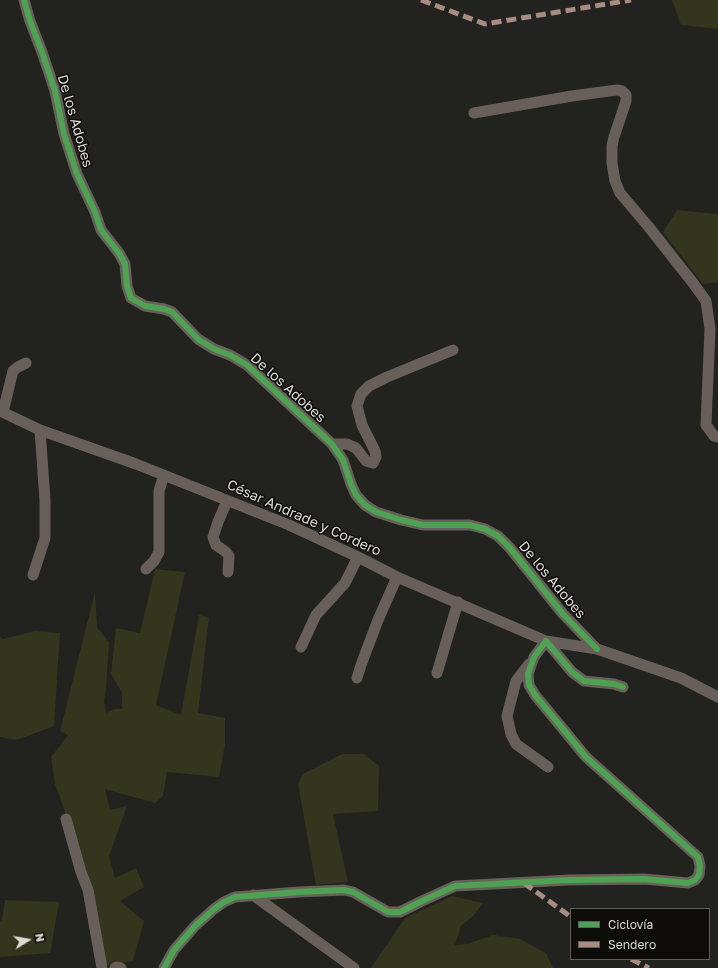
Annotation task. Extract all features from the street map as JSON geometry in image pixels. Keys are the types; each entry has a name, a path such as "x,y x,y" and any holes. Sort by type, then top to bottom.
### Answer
{"street":[{"name":"De los Adobes","path":"24,0 55,91 64,134 77,174 95,212 101,230 125,264 127,286 131,298 145,306 172,312 198,339 214,349 230,355 247,365 332,444 343,460 356,495 365,505 376,512 401,520 423,525 470,525 485,529 498,536 510,548 563,614 597,649"},
{"path":"474,113 572,96 617,90 622,91 626,95 626,100 612,146 612,163 615,181 620,193 648,226 706,301 710,329 706,425 714,436 718,437"},
{"path":"332,444 347,444 356,448 366,462 373,463 376,457 362,425 357,406 361,394 369,386 453,350"},
{"path":"1,412 13,372 26,362"},
{"name":"César Andrade y Cordero","path":"1,412 40,430 136,464 289,525 397,577 546,641 597,649 681,678 718,697"},
{"path":"33,575 45,538 45,500 40,430"},
{"path":"146,569 154,561 159,552 159,491 164,475"},
{"path":"227,501 213,537 216,545 229,556 228,572"},
{"path":"301,647 316,615 345,583 358,557"},
{"path":"357,678 378,620 397,577"},
{"path":"437,673 458,602"},
{"path":"548,767 516,744 510,734 507,716 516,681 546,641 572,672 584,681 614,684 623,687"},
{"path":"164,968 174,950 195,926 214,909 235,897 344,890 353,892 388,912 400,912 455,886 569,880 644,879 688,883 695,880 699,875 700,866 698,858 586,756 535,695 529,685 528,674 534,657"},
{"path":"66,819 88,890 102,968"},
{"path":"253,895 354,968"},
{"path":"114,968 121,968"}],"green space":[{"path":"672,0 718,0 718,29 681,25"},
{"path":"677,210 718,214 718,282 703,284 663,232"},
{"path":"155,569 185,572 156,705 181,715 199,615 209,617 198,713 225,718 225,744 219,777 167,772 163,796 155,803 105,789 110,810 127,806 109,856 115,878 136,868 144,887 120,901 144,921 133,961 105,966 91,884 55,784 51,757 68,735 60,731 95,592 97,627 109,642 104,701 106,713 114,709 122,709 122,693 111,674 116,628 140,633"},
{"path":"35,631 60,633 54,726 17,740 0,737 0,637 3,639"},
{"path":"342,754 364,754 379,766 378,811 333,814 348,882 316,885 298,784 303,774"},
{"path":"452,896 483,903 473,916 461,926 455,945 467,944 493,935 520,939 546,953 553,968 371,968 405,918"},
{"path":"5,900 59,902 50,953 0,957 0,921 2,920"}],"marked path":[{"path":"421,0 485,24 631,0"},
{"path":"524,883 570,916"},
{"path":"633,960 649,968"}],"cycle path":[{"path":"24,0 55,91 64,134 77,174 95,212 101,230 119,253 125,264 127,286 131,298 145,306 172,312 198,339 214,349 230,355 247,365 332,444 343,460 356,495 365,505 376,512 401,520 423,525 470,525 485,529 498,536 510,548 563,614 597,649"},
{"path":"164,968 174,950 195,926 214,909 235,897 344,890 353,892 388,912 400,912 455,886 569,880 644,879 688,883 695,880 699,875 700,866 698,857 586,757 535,695 529,685 528,674 534,657 546,641 572,672 584,681 614,684 623,687"}]}
